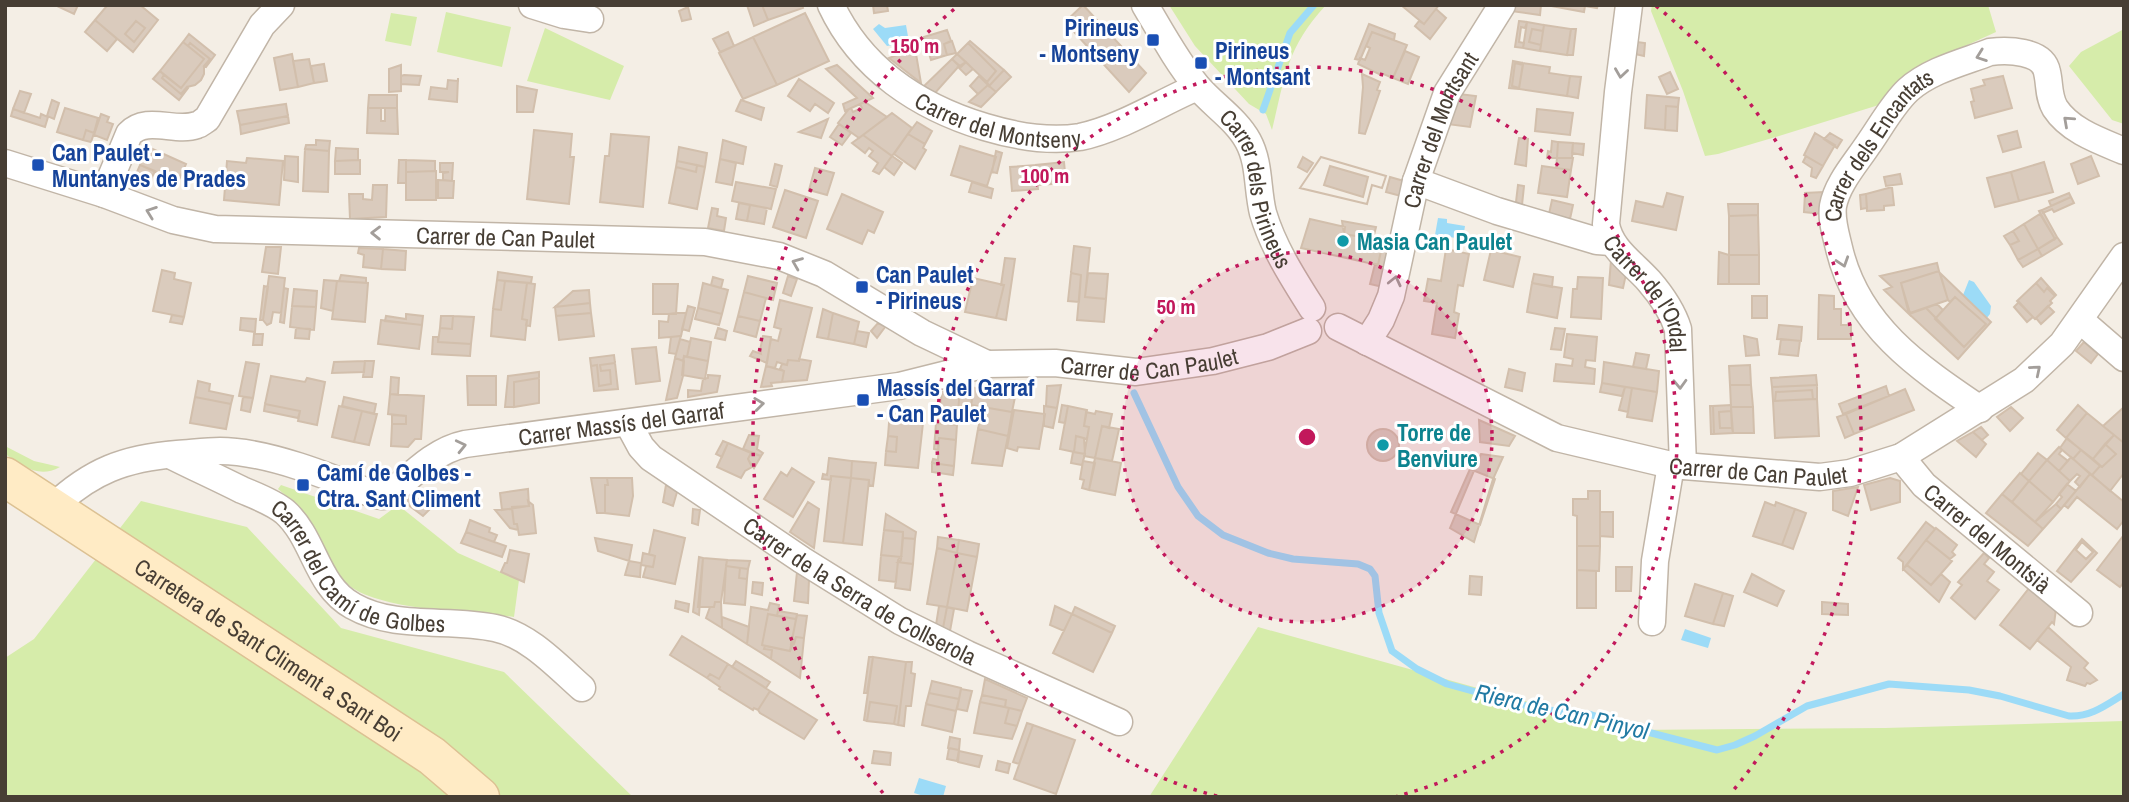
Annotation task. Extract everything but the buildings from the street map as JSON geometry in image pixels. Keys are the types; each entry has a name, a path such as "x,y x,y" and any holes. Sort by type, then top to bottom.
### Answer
{"street":[{"path":"104,194 134,128 153,125 197,126 207,119 262,24 281,5"},
{"path":"532,5 564,15 590,19"},
{"name":"Carrer del Montseny","path":"831,5 839,24 859,50 906,92 957,118 1021,136 1046,139 1080,136 1119,124 1197,86"},
{"name":"Carrer dels Pirineus","path":"1145,5 1197,86 1247,138 1254,154 1259,195 1267,226 1310,319"},
{"name":"Carrer del Montsant","path":"1367,342 1381,320 1391,296 1416,181 1447,93 1502,5"},
{"path":"1611,242 1606,224 1629,5"},
{"name":"Carrer dels Encantats","path":"1980,409 1925,372 1899,350 1875,321 1848,276 1835,231 1833,204 1842,182 1907,91 1918,83 1990,52 2022,52 2036,57 2045,65 2048,73 2049,94 2055,108 2066,120 2079,130 2124,151"},
{"name":"Carrer de Can Paulet","path":"5,163 104,194 173,220 215,229 705,242 746,249 779,256 824,274 918,330 987,364"},
{"name":"Carrer de l'Ordal","path":"1416,181 1510,215 1597,241 1611,242 1650,282 1674,316 1678,329 1677,466 1654,561 1651,622"},
{"name":"Carrer de Can Paulet","path":"1310,319 1312,336 1322,339 1333,335 1338,327 1557,438 1677,466 1820,477 1850,473 1901,457 1980,409 2042,365 2063,344 2124,256"},
{"name":"Carrer de Can Paulet","path":"930,378 987,364 1055,363 1136,372 1213,360 1282,344 1310,319"},
{"path":"2080,320 2124,358"},
{"path":"899,386 913,374 920,361 918,330"},
{"name":"Carrer Massís del Garraf","path":"361,489 383,496 392,492 437,455 452,447 899,386 930,378"},
{"name":"Carrer de la Serra de Collserola","path":"628,423 641,447 651,458 900,621 1119,722"},
{"name":"Carrer del Camí de Golbes","path":"53,507 92,475 140,458 223,451 265,458 361,489"},
{"name":"Carrer del Camí de Golbes","path":"168,455 285,512 301,531 327,583 353,606 388,619 496,628 517,636 542,653 582,688"},
{"name":"Carrer del Montsià","path":"1901,457 1924,485 2079,612"},
{"path":"247,492 265,458"},
{"name":"Carretera de Sant Climent a Sant Boi","path":"5,477 432,756 480,797"}],"green space":[{"path":"1169,5 1326,5 1295,49 1272,130 1266,114 1249,104 1195,46"},
{"path":"1652,5 1988,5 1996,32 1908,72 1882,104 1705,156 1651,11"},
{"path":"446,12 511,27 502,67 437,52"},
{"path":"391,13 417,17 411,46 385,41"},
{"path":"545,28 624,66 610,100 527,81"},
{"path":"2124,29 2124,124 2112,120 2069,66 2081,52"},
{"path":"5,446 34,461 60,467 45,472 31,470 5,454"},
{"path":"281,485 379,519 398,505 458,553 519,580 514,617 398,604 356,590 339,575 313,526 300,509 278,489"},
{"path":"141,501 247,527 341,628 504,672 633,797 5,797 5,658 34,639"},
{"path":"1258,627 1629,730 1885,728 2124,721 2124,797 1149,797"}],"water":[{"path":"879,24 885,28 906,25 909,42 887,46 873,29"},
{"path":"1438,218 1447,219 1447,223 1465,226 1463,239 1435,235"},
{"path":"1969,280 1974,282 1991,306 1986,319 1963,295"},
{"path":"1685,629 1711,638 1708,648 1681,640"},
{"path":"919,778 946,786 943,797 927,797 914,793"}],"waterway":[{"path":"1263,110 1290,33 1314,5"},
{"name":"Riera de Can Pinyol","path":"1134,393 1178,487 1198,516 1223,535 1268,553 1293,559 1358,564 1370,569 1375,576 1379,613 1392,651 1417,669 1447,684 1538,709 1589,714 1717,750 1755,736 1807,706 1889,684 1969,690 2069,716 2091,712 2124,694"}],"place":[{"name":"Pirineus - Montseny","path":"1153,40"},
{"name":"Pirineus - Montsant","path":"1201,63"},
{"name":"Can Paulet - Muntanyes de Prades","path":"38,165"},
{"name":"Masia Can Paulet","path":"1343,241"},
{"name":"Can Paulet - Pirineus","path":"862,287"},
{"name":"Massís del Garraf - Can Paulet","path":"863,400"},
{"name":"Torre de Benviure","path":"1383,445"},
{"name":"Camí de Golbes - Ctra. Sant Climent","path":"303,485"}]}
